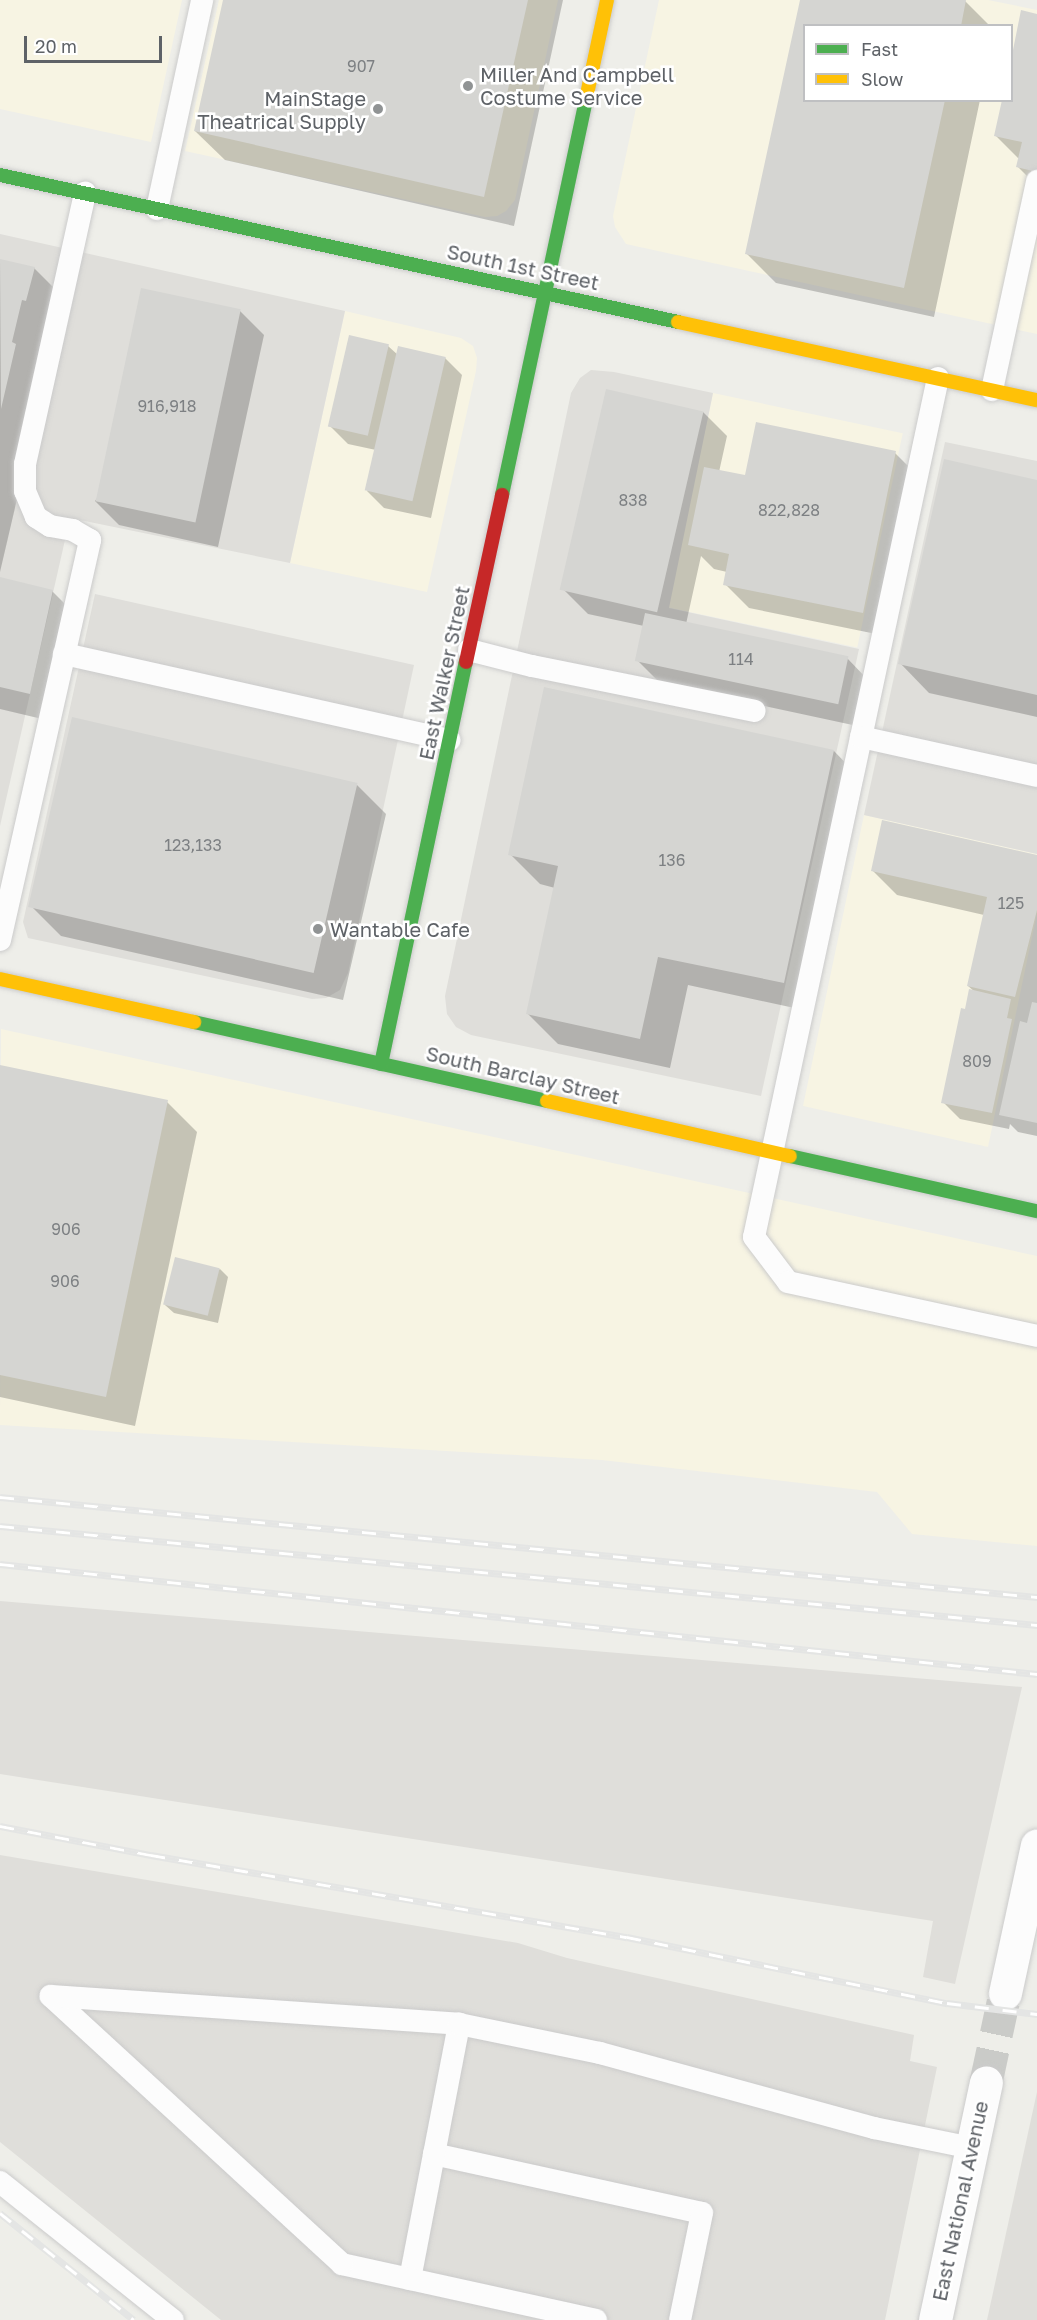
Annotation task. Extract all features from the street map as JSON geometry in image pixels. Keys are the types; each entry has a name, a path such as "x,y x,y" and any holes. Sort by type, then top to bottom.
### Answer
{"street":[{"name":"East Walker Street","path":"381,1064 607,0"},
{"name":"South 1st Street","path":"0,175 545,291 1037,400"},
{"name":"South Barclay Street","path":"0,979 773,1150 1037,1211"},
{"path":"1005,1993 1037,1845"},
{"name":"East National Avenue","path":"935,2320 986,2082"}],"lane":[{"path":"157,209 202,0"},
{"path":"992,390 1037,181"},
{"path":"0,940 90,540 74,530 50,526 36,517 25,491 25,464 85,193"},
{"path":"938,378 754,1237 788,1282 1037,1336"},
{"path":"469,650 532,666 755,711"},
{"path":"64,654 450,740"},
{"path":"861,737 1037,776"},
{"path":"596,2320 342,2264 51,1996 459,2024 600,2053 874,2128 972,2148"},
{"path":"410,2279 459,2024"},
{"path":"434,2154 702,2213 680,2320"},
{"path":"0,2182 174,2320"}],"shaded area":[{"path":"0,0 182,0 151,142 0,109"},
{"path":"219,0 558,0 515,200 506,211 497,216 485,217 185,151"},
{"path":"659,0 988,0 1037,10 1037,334 626,244 615,227 613,216"},
{"path":"0,234 345,311 290,563 70,518 0,826"},
{"path":"345,311 461,338 473,346 477,358 427,592 290,563"},
{"path":"591,370 614,372 713,393 669,608 859,649 761,1096 471,1035 456,1027 447,1014 445,996 571,393 580,378"},
{"path":"713,393 903,433 857,648 667,607"},
{"path":"945,442 1037,461 1037,854 864,815"},
{"path":"95,594 414,665 348,973 340,990 326,998 312,999 28,938 23,922"},
{"path":"864,815 1037,854 1037,913 988,1147 803,1106"},
{"path":"1,1029 1037,1256 1037,1546 912,1534 877,1492 602,1460 0,1425"},
{"path":"0,1601 1022,1687 955,1984 923,1977 933,1921 0,1774"},
{"path":"0,1855 518,1943 567,1958 914,2035 910,2061 937,2067 885,2320 221,2320 0,2142"},
{"path":"1037,2092 1037,2320 987,2320"}],"building":[{"path":"223,0 528,0 484,197 194,131"},
{"path":"800,0 966,0 961,24 803,24 803,102 945,102 904,288 745,254"},
{"path":"1021,10 1037,14 1037,172 1016,167 1022,142 994,136 1002,102 1013,102 1013,50"},
{"path":"0,259 35,267 26,301 22,300 12,342 16,344 1,409"},
{"path":"141,288 241,309 195,522 96,501"},
{"path":"349,335 389,344 368,436 328,427"},
{"path":"398,346 446,357 412,501 365,490"},
{"path":"606,389 703,411 657,612 560,590"},
{"path":"756,422 896,451 863,613 723,585 729,554 688,545 704,467 745,475"},
{"path":"944,459 1037,480 1037,695 898,664"},
{"path":"0,577 53,590 30,694 0,687"},
{"path":"645,613 848,656 838,704 635,661"},
{"path":"544,687 834,750 784,983 658,957 640,1039 526,1014 558,866 508,855"},
{"path":"72,717 357,783 314,973 28,907"},
{"path":"882,820 1037,855 1037,910 1015,997 967,986 987,897 871,871"},
{"path":"969,989 1011,999 1007,1018 1012,1019 992,1113 941,1103 961,1008 965,1009"},
{"path":"1032,1002 1037,1003 1037,1123 999,1115 1020,1021 1027,1023"},
{"path":"0,1065 168,1100 106,1397 0,1375"},
{"path":"175,1257 220,1268 208,1316 163,1305"}],"tunnel":[{"path":"986,2082 1005,1993"}],"railway":[{"path":"0,1497 1037,1597"},
{"path":"0,1526 1037,1625"},
{"path":"0,1564 1037,1674"},
{"path":"0,1826 151,1855 627,1937 947,2003 1037,2014"},
{"path":"0,2213 134,2320"}],"traffic: fast":[{"path":"502,495 586,99"},
{"path":"0,175 678,322"},
{"path":"381,1064 466,662"},
{"path":"194,1022 547,1101"},
{"path":"790,1156 1037,1211"}],"traffic: slow":[{"path":"586,99 607,0"},
{"path":"678,322 1037,400"},
{"path":"0,979 194,1022"},
{"path":"547,1101 790,1156"}],"traffic: jam":[{"path":"466,662 502,495"}],"place":[{"name":"Miller And Campbell Costume Service","path":"468,86"},
{"name":"MainStage Theatrical Supply","path":"378,109"},
{"name":"Wantable Cafe","path":"318,929"}]}
